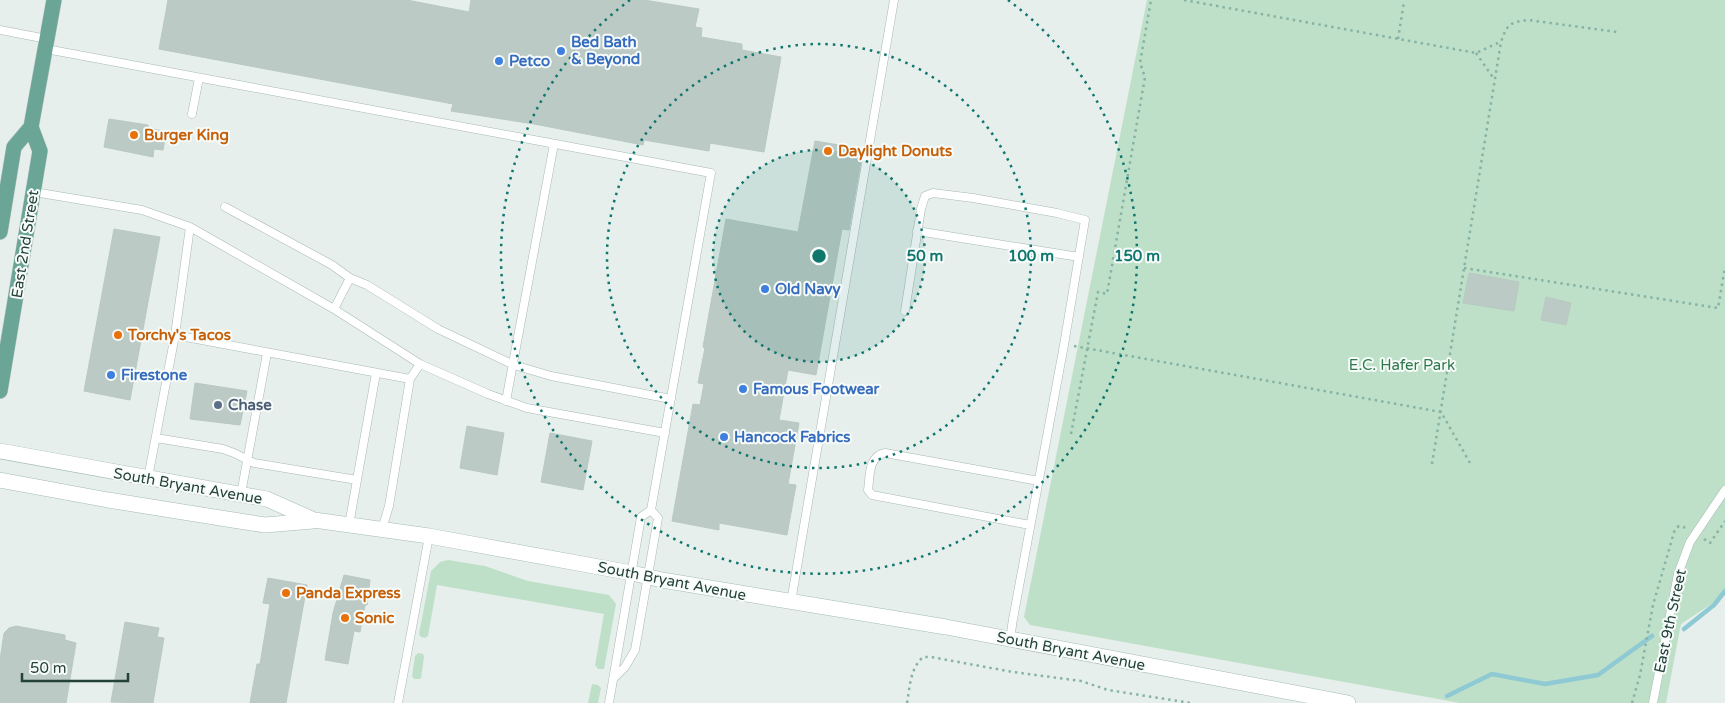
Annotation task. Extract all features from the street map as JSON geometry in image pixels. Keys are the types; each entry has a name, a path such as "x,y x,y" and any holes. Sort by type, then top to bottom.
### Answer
{"main road":[{"name":"East 2nd Street","path":"0,232 5,172 14,147 31,127 54,0"},
{"name":"East 2nd Street","path":"0,392 40,151 31,127"},
{"name":"South Bryant Avenue","path":"0,452 267,499 314,520 429,536 647,577 1010,639 1348,703"},
{"path":"0,480 108,500 265,525 314,520"}],"lane":[{"path":"791,602 894,0"},
{"path":"0,30 47,44 199,78 711,173 651,510 641,517 608,703"},
{"path":"192,114 199,78"},
{"path":"506,401 554,144"},
{"path":"34,192 142,210 190,227 334,309 420,364 506,401 527,408 665,433"},
{"path":"905,311 921,209 925,196 933,192 1057,213 1085,220 1010,639"},
{"path":"225,207 318,256 350,278 367,285 438,329 514,365 551,376 671,399"},
{"path":"148,479 175,335 190,227"},
{"path":"918,231 1079,258"},
{"path":"334,309 350,278"},
{"path":"175,335 410,379"},
{"path":"241,494 267,353"},
{"path":"382,529 389,506 410,379 420,364"},
{"path":"349,525 376,373"},
{"path":"156,438 223,449 247,460 357,480"},
{"path":"1030,525 872,496 868,490 873,460 878,454 885,453 1039,481"},
{"name":"East 9th Street","path":"1653,703 1678,574 1690,542 1725,490"},
{"path":"613,679 625,667 635,650 658,518 651,510"},
{"path":"398,703 429,536"}],"path":[{"path":"1071,434 1098,292 1107,294 1145,77 1140,63 1151,0"},
{"path":"1184,0 1476,53 1500,42"},
{"path":"1398,39 1404,2"},
{"path":"1432,464 1500,42 1506,27 1516,21 1528,20 1617,32"},
{"path":"1476,53 1494,80"},
{"path":"1464,268 1718,308 1725,266"},
{"path":"1087,348 1441,412"},
{"path":"1441,412 1470,463"},
{"path":"1632,703 1640,675 1648,628"},
{"path":"907,703 910,683 917,663 923,657 931,656 1013,672 1081,680 1108,690 1191,703"}],"green space":[{"name":"E.C. Hafer Park","path":"1147,0 1725,0 1725,595 1681,624 1666,703 1460,703 1030,625 1024,617"},
{"path":"448,560 485,566 528,581 609,595 616,604 604,669 598,669 595,665 604,614 437,585 428,636 425,638 421,637 419,634 431,571 440,562"},
{"path":"418,653 423,654 424,657 421,678 414,679 412,676 415,656"},
{"path":"592,684 598,685 601,688 598,703 588,703"}],"building":[{"path":"168,0 407,0 469,12 471,0 644,0 699,9 695,27 702,28 701,37 742,44 742,50 781,57 764,152 710,143 709,151 644,140 643,145 534,124 451,111 453,104 159,49"},
{"name":"Burger King","path":"109,119 148,125 148,128 162,131 161,138 165,139 163,150 154,149 153,157 104,147"},
{"path":"815,141 863,149 849,230 842,229 816,375 788,370 779,420 799,423 788,484 796,485 787,535 719,523 719,530 672,521 693,404 700,405 704,384 698,383 726,219 798,232"},
{"path":"114,229 160,237 130,400 84,391"},
{"path":"1469,273 1519,282 1514,311 1463,303"},
{"path":"1546,297 1571,303 1566,325 1541,320"},
{"name":"Chase","path":"195,383 247,391 240,425 190,419"},
{"path":"467,426 504,433 497,475 460,468"},
{"path":"550,433 592,441 583,490 541,482"},
{"name":"Sonic","path":"344,575 370,580 367,605 365,605 360,632 354,631 348,664 325,660 333,613"},
{"path":"268,578 307,585 286,703 250,703 257,664 260,664 270,604 263,603"},
{"path":"125,622 159,628 157,637 164,638 153,703 111,702"},
{"path":"16,626 65,635 65,640 76,643 66,703 0,703 0,660 4,633 9,628"}],"waterway":[{"path":"1684,629 1714,605 1725,591"},
{"path":"1447,696 1492,674 1545,684 1598,675 1652,636"}],"place":[{"name":"Bed Bath & Beyond","path":"561,51"},
{"name":"Petco","path":"499,61"},
{"name":"Burger King","path":"134,135"},
{"name":"Daylight Donuts","path":"828,151"},
{"name":"Old Navy","path":"765,289"},
{"name":"Torchy's Tacos","path":"118,335"},
{"name":"Firestone","path":"111,375"},
{"name":"Famous Footwear","path":"743,389"},
{"name":"Chase","path":"218,405"},
{"name":"Hancock Fabrics","path":"724,437"},
{"name":"Panda Express","path":"286,593"},
{"name":"Sonic","path":"345,618"}]}
